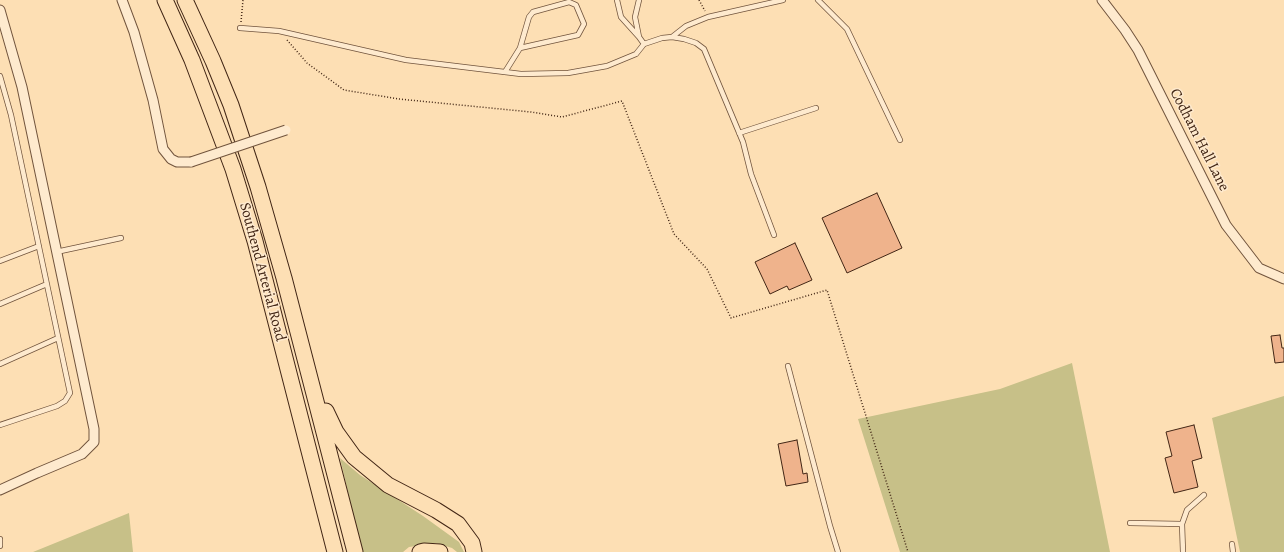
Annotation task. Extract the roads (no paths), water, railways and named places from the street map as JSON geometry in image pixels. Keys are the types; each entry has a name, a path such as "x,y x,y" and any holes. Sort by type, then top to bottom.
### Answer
{"highway":[{"path":"156,0 207,96"},
{"name":"Southend Arterial Road","path":"165,0 207,96 233,168 255,241 335,552"},
{"name":"Southend Arterial Road","path":"185,0 231,105 258,186 302,346 355,552"},
{"path":"194,0 213,62"},
{"path":"302,346 328,418 354,457 388,485 436,510 458,524 472,543 474,552"},
{"path":"420,552 440,552"}],"street":[{"path":"122,0 134,32 153,100 163,149 171,159 177,162 191,162 286,130"},
{"name":"Codham Hall Lane","path":"1102,0 1138,50 1226,225 1259,268 1284,279"},
{"path":"0,10 22,87 94,429 94,442 82,454 0,490"}],"lane":[{"path":"617,0 621,17 644,44"},
{"path":"639,0 635,17 639,37"},
{"path":"672,37 686,26 708,17 783,0"},
{"path":"818,0 847,28 900,140"},
{"path":"505,72 520,48 529,17 533,12 559,2 569,2 576,5 584,24 578,35 520,48"},
{"path":"240,28 279,31 406,60 521,74 568,73 607,66 636,54 644,44 662,38 672,37 696,43 704,50 743,142 751,174 774,235"},
{"path":"0,76 11,115 70,393 65,401 57,406 0,425"},
{"path":"739,133 816,108"},
{"path":"56,252 121,238"},
{"path":"0,261 39,246"},
{"path":"0,304 47,284"},
{"path":"0,364 58,338"},
{"path":"788,366 838,552"},
{"path":"1183,552 1182,524 1187,510 1204,495"},
{"path":"1130,523 1182,524"},
{"path":"0,539 0,546"},
{"path":"1232,544 1233,552"}]}
